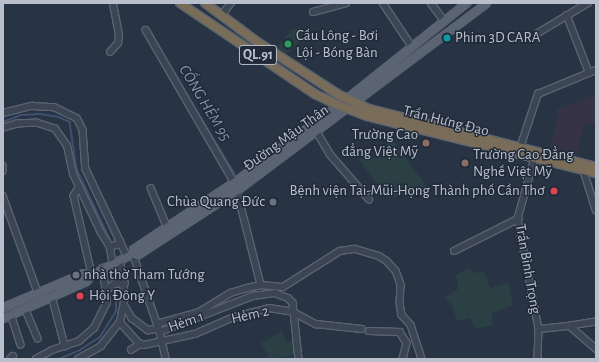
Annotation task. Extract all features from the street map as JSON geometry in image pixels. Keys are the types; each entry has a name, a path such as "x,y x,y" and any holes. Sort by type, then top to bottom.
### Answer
{"highway":[{"name":"QL.91","path":"180,3 315,94 338,105"},
{"name":"QL.91","path":"205,3 222,14 256,41 345,99"},
{"name":"Trần Hưng Đạo","path":"345,99 351,106 535,158 596,173"},
{"name":"Trần Hưng Đạo","path":"338,105 369,109 596,167"}],"main road":[{"name":"Đường Mậu Thân","path":"128,255 137,255 237,190 317,132 486,3"},
{"name":"Đường Mậu Thân","path":"3,318 86,281 92,274 128,255 167,226 234,182 338,105 411,45 466,4"},
{"path":"466,4 472,14"},
{"path":"234,182 237,190"},
{"name":"Đường Mậu Thân","path":"3,307 84,272 92,274"}],"street":[{"path":"110,52 118,43 119,35 113,3"},
{"path":"222,14 231,3"},
{"path":"313,12 346,3"},
{"path":"383,3 411,45"},
{"path":"431,3 444,20"},
{"path":"538,33 588,3"},
{"path":"567,15 589,72"},
{"path":"146,30 234,182"},
{"path":"520,148 538,94 596,70"},
{"path":"3,113 32,106 54,107 77,118 83,130 86,169 120,242 128,255 158,328 166,359"},
{"path":"3,128 17,124 37,123 56,129 67,146 73,174 79,188 110,247 113,263"},
{"path":"317,132 330,154 370,199"},
{"name":"Trần Bình Trọng","path":"535,158 518,219 539,328 538,359"},
{"path":"3,166 3,171"},
{"path":"584,170 596,210"},
{"path":"79,188 74,196 92,274"},
{"path":"151,188 167,226"},
{"path":"237,190 261,285"},
{"path":"3,196 38,292"},
{"path":"454,251 518,219"},
{"path":"110,247 120,242"},
{"path":"125,306 132,318 148,330 158,328 199,312 231,293 261,285 283,287 340,251 355,249 367,250 388,261 396,271 401,285 400,303 402,315 411,324 422,359"},
{"path":"78,359 101,346 120,322 125,306 125,283 128,255"},
{"path":"36,359 79,341 94,328 105,310 107,290 102,268"},
{"path":"107,290 114,284 125,283"},
{"name":"Hẻm 1","path":"158,328 267,293 288,298 293,303 293,312"},
{"path":"52,296 65,346"},
{"path":"25,308 38,338"},
{"name":"Hẻm 2","path":"140,344 162,342 195,334 259,309 269,308 293,312 316,324 362,329"},
{"path":"293,312 299,359"},
{"path":"11,314 21,344"},
{"path":"120,322 140,344 131,350"},
{"path":"539,328 570,326 596,322"},
{"path":"570,326 596,349"},
{"path":"369,331 400,332 407,343 403,359"}],"shaded area":[{"path":"596,95 596,125 585,123 577,156 550,150 558,116 556,109"}],"green space":[{"name":"Cầu Lông - Bơi Lội - Bóng Bàn","path":"300,28 301,40 285,56 276,49 291,30"},
{"path":"389,135 430,191 388,198 358,159 384,157"},
{"path":"469,268 474,273 484,271 490,288 508,283 513,305 492,314 493,325 476,329 469,318 457,321 452,305 444,298 458,289 456,275"},
{"path":"282,331 286,342 293,341 295,355 270,359 261,343"}],"waterway":[{"name":"CỐNG HẺM 95","path":"176,76 235,174"},
{"path":"3,122 21,115 40,114 59,117 70,122 77,169 110,239"},
{"path":"59,359 80,350 100,337 116,311 116,291"}],"place":[{"name":"Phim 3D CARA","path":"447,38"},
{"name":"Cầu Lông - Bơi Lội - Bóng Bàn","path":"288,44"},
{"name":"Trường Cao đẳng Việt Mỹ","path":"426,143"},
{"name":"Trường Cao Đẳng Nghề Việt Mỹ","path":"465,163"},
{"name":"Bệnh viện Tai-Mũi-Họng Thành phố Cần Thơ","path":"554,191"},
{"name":"Chùa Quang Đức","path":"273,202"},
{"name":"nhà thờ Tham Tướng","path":"76,275"},
{"name":"Hội Đông Y","path":"80,296"}]}
